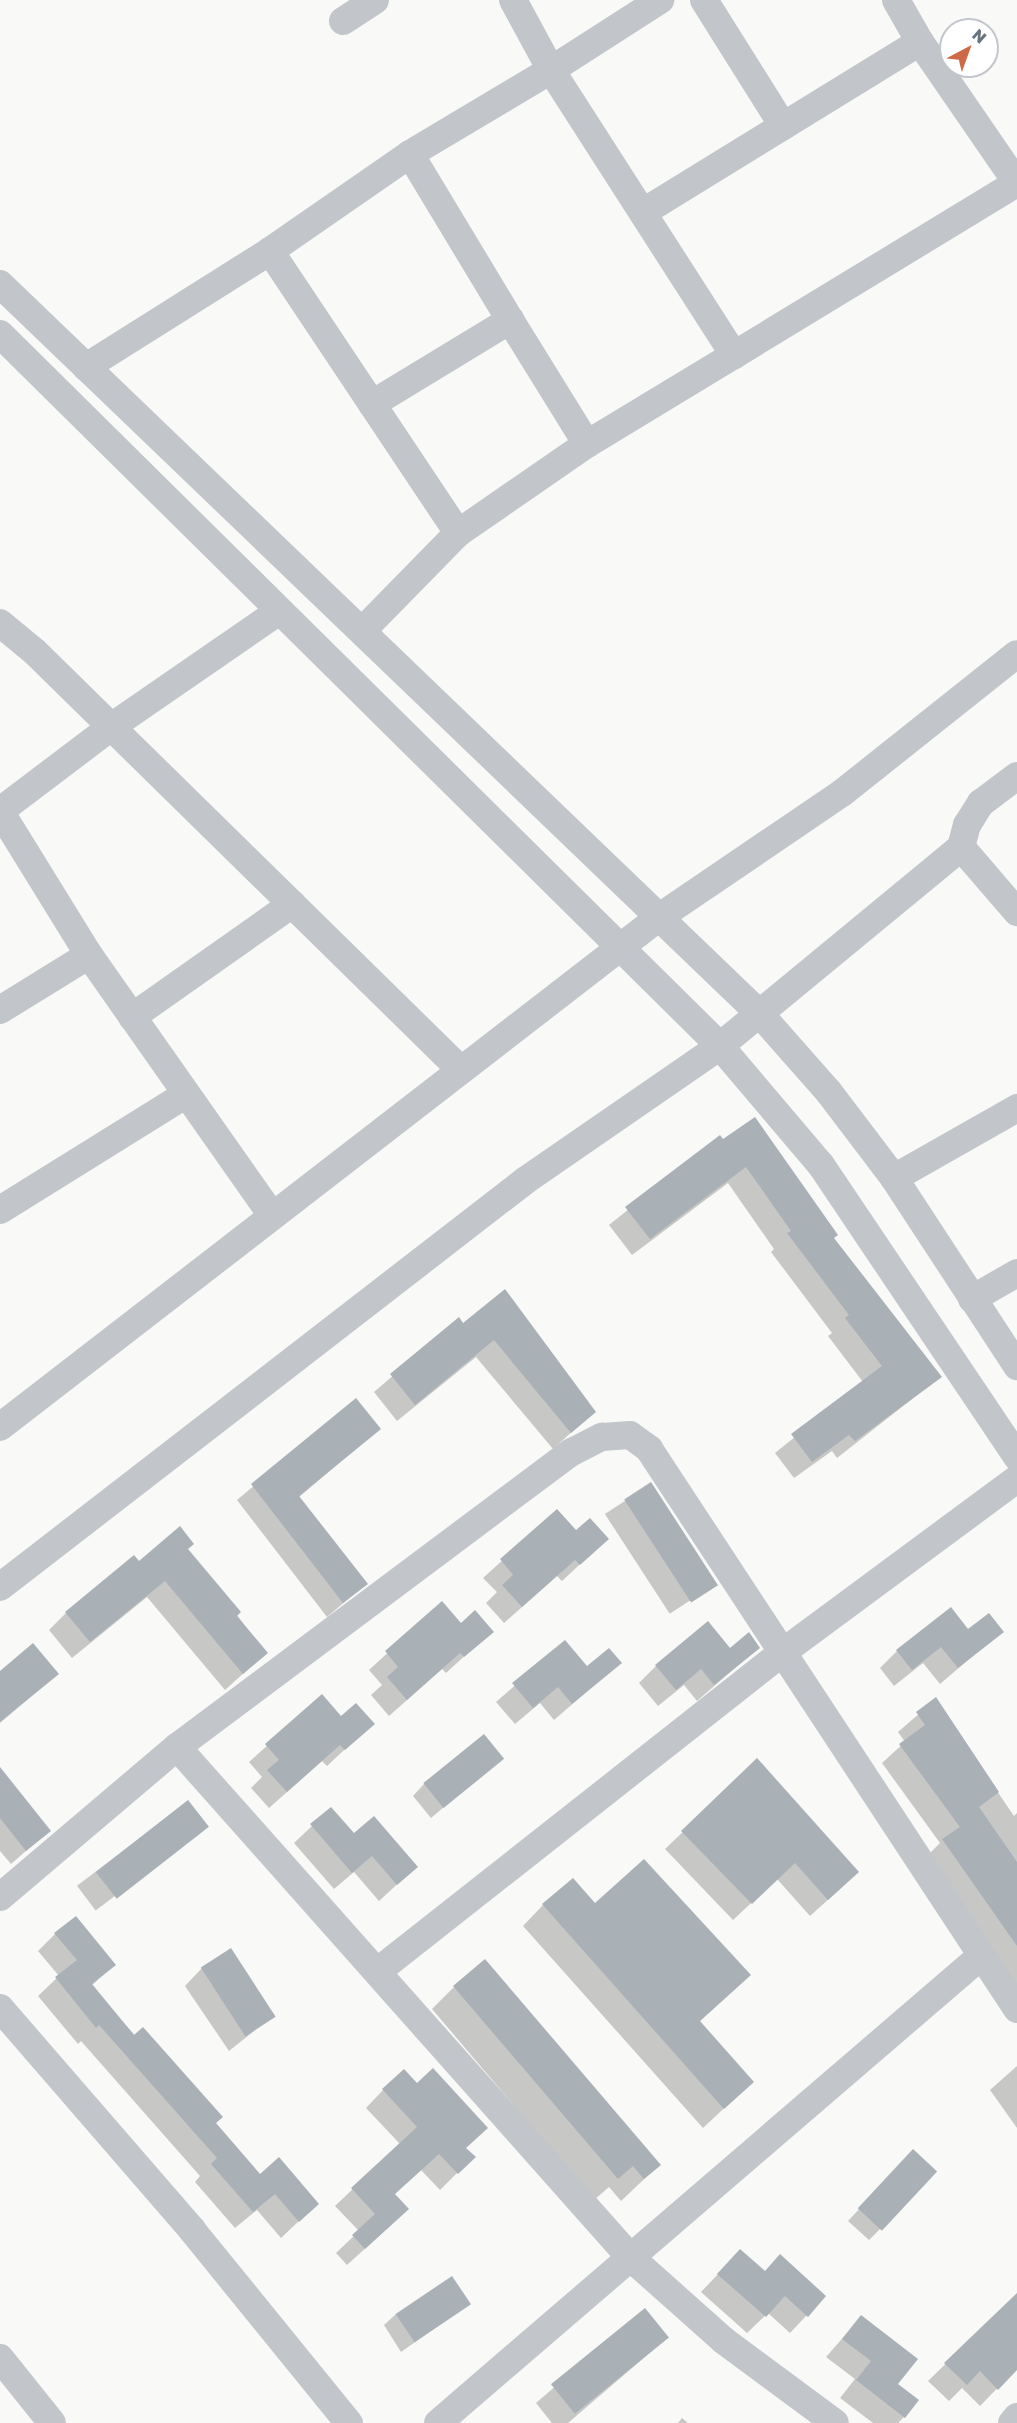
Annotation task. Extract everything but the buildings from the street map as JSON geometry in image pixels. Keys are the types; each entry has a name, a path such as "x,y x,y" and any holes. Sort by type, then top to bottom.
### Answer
{"street":[{"path":"343,21 375,0"},
{"path":"513,0 551,70 645,212 734,355"},
{"path":"86,367 270,251 410,154 551,70 660,0"},
{"path":"704,0 783,126"},
{"path":"364,629 458,533 587,444 1017,183 920,42 896,0"},
{"path":"645,212 920,42"},
{"path":"410,154 587,444"},
{"path":"270,251 458,533"},
{"path":"0,284 364,629 510,776 760,1014 828,1091 894,1178 1017,1366"},
{"path":"372,404 510,320"},
{"path":"0,334 720,1046 821,1166 1017,1457"},
{"path":"272,1215 89,955 0,811 111,727 279,611"},
{"path":"0,623 111,727 460,1069"},
{"path":"0,1427 658,918 842,793 1017,654"},
{"path":"0,1587 526,1180 720,1046 961,847 968,825 981,803 1017,776"},
{"path":"961,847 1017,912"},
{"path":"132,1017 292,904"},
{"path":"0,1010 89,955"},
{"path":"0,1210 186,1095"},
{"path":"894,1178 1017,1108"},
{"path":"972,1299 1017,1273"},
{"path":"0,1897 177,1747 572,1452 602,1437 630,1435 649,1449 1017,2009"},
{"path":"378,1971 783,1652 1017,1479"},
{"path":"177,1747 630,2257 723,2340 835,2423"},
{"path":"438,2423 981,1956"},
{"path":"0,2008 192,2230 349,2423"},
{"path":"0,2358 52,2423"},
{"path":"1012,2423 1017,2417"}]}
